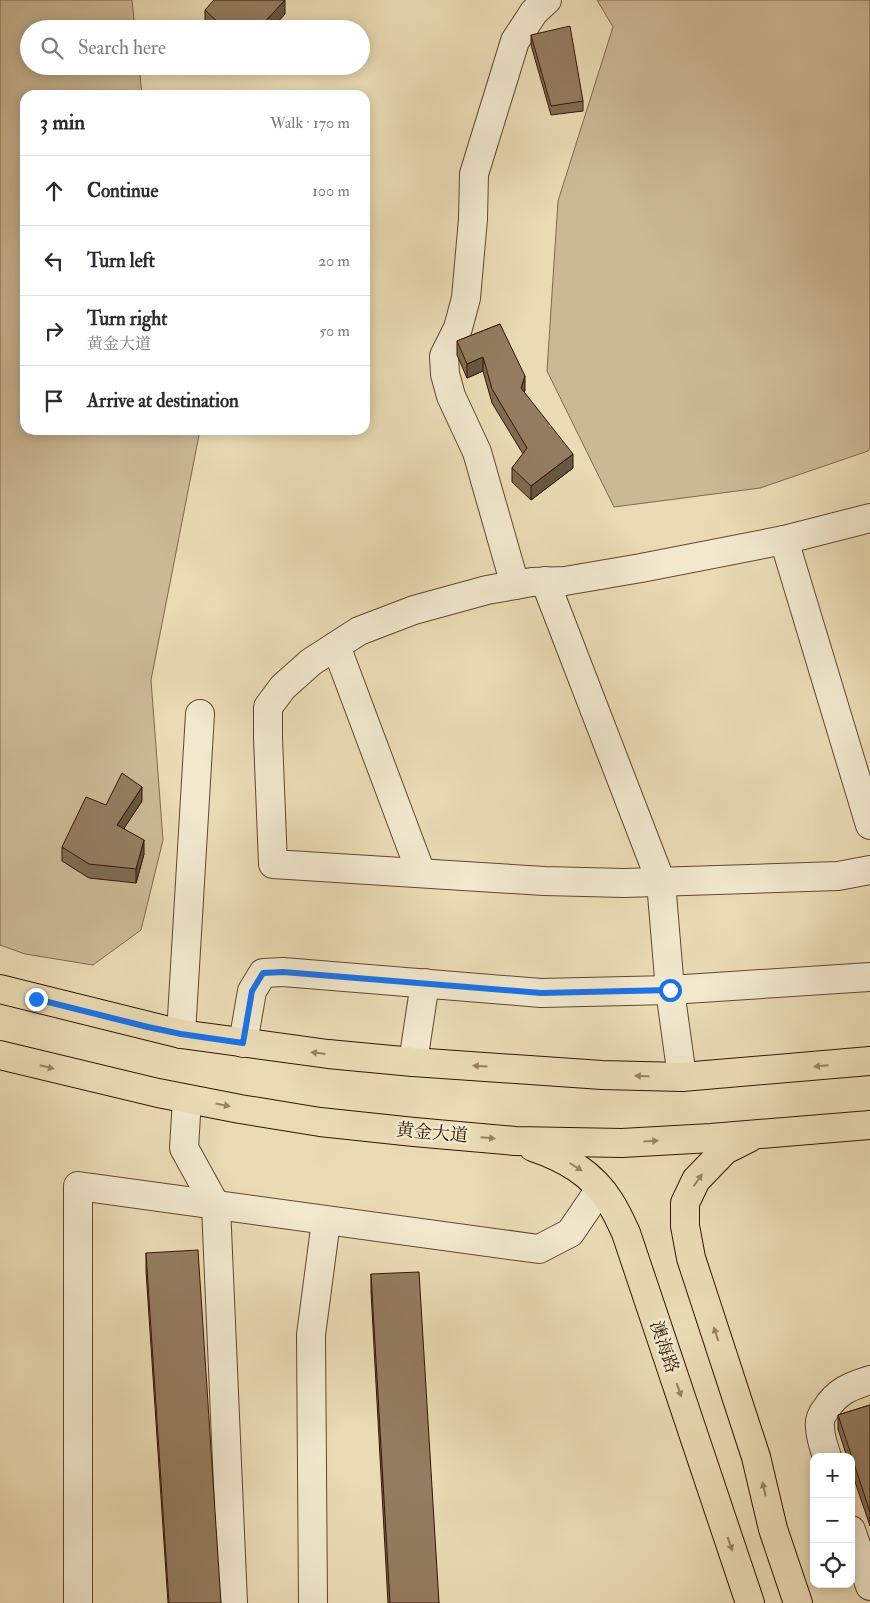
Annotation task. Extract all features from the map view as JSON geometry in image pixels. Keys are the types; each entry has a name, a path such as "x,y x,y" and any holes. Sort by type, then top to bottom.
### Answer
{"main road":[{"path":"0,989 181,1034 328,1054 413,1062 602,1075 682,1077 870,1061"},
{"name":"黄金大道","path":"0,1055 187,1099 320,1122 515,1141 622,1143 870,1125"},
{"path":"762,1133 725,1150 696,1180 685,1203 685,1226 691,1258 756,1457 773,1529 798,1603"},
{"name":"澳海路","path":"515,1141 556,1155 589,1175 610,1201 626,1233 750,1603"}],"street":[{"path":"515,585 478,452 451,396 445,374 444,356 458,328 466,298 473,220 474,174 515,41 534,12 547,0"},
{"path":"870,518 784,540 641,568 565,581 532,582 487,590 414,610 358,631 311,662 283,687 268,707 273,864 544,881 624,883 838,876 870,870"},
{"path":"784,540 870,825"},
{"path":"545,581 661,882 670,990 682,1077"},
{"path":"336,646 421,873"},
{"path":"181,1034 200,714"},
{"path":"243,1043 252,991 263,973 283,972 541,993 670,990 870,977"},
{"path":"413,1062 425,984"},
{"path":"187,1099 184,1148 216,1206 233,1603"},
{"path":"78,1603 78,1186 539,1249 570,1233 600,1189"},
{"path":"313,1603 311,1335 326,1221"},
{"path":"826,1453 819,1424 823,1412 832,1398 851,1386 870,1380"},
{"path":"855,1542 870,1586"}],"shaded area":[{"path":"0,0 132,0 134,20 20,20 20,75 140,75 141,90 20,90 20,435 199,435 151,680 163,840 141,930 93,965 25,954 0,945"},
{"path":"597,0 870,0 870,448 868,451 760,488 614,507 547,371 558,201 613,27"}],"building":[{"path":"214,0 285,0 266,20 216,20 205,10"},
{"path":"570,26 583,101 551,106 531,35"},
{"path":"500,324 525,376 521,388 573,454 531,486 512,468 527,448 492,389 483,357 467,364 457,341"},
{"path":"122,773 142,787 117,825 144,840 136,869 89,864 62,847 86,797 106,805"},
{"path":"198,1250 221,1603 169,1603 146,1253"},
{"path":"419,1272 439,1603 390,1603 371,1274"},
{"path":"870,1405 870,1512 855,1467 855,1453 851,1453 838,1415"}],"route":[{"path":"36,999 148,1027 243,1043 252,991 263,973 283,972 541,993 670,990"}]}
